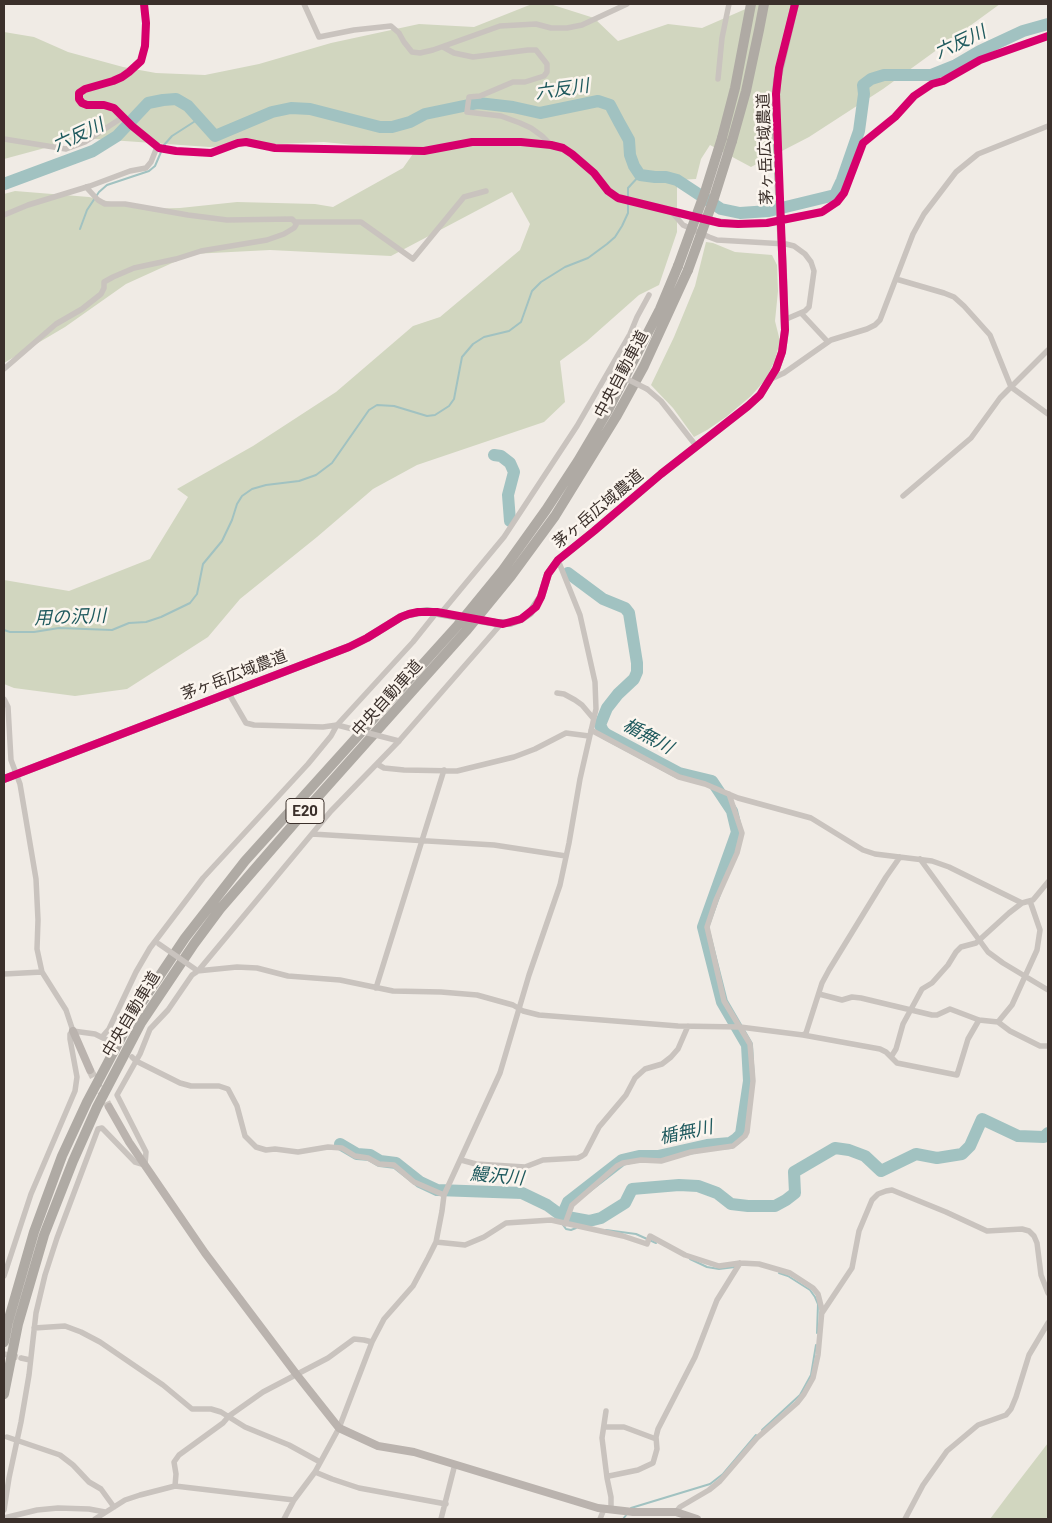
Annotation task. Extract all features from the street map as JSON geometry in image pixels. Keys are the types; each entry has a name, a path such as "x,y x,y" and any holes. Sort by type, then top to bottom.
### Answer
{"highway":[{"name":"中央自動車道","path":"727,139 751,4"},
{"name":"中央自動車道","path":"4,1394 20,1317 48,1225 97,1107 141,1023 220,909 466,632 511,576 555,516 630,392 669,313 705,192 748,82 764,4"},
{"name":"中央自動車道","path":"4,1342 14,1298 34,1232 62,1156 87,1102 132,1018 158,976 212,902 245,861 458,625 503,570 578,461 607,412 683,268"}],"street":[{"path":"144,4 146,23 145,46 141,61 122,77 85,88 79,93 79,99 87,105 104,105 114,108 132,126 160,148 211,153 246,142 275,148 424,151 472,142 522,142 551,145 563,148 572,154 594,173 608,191 623,199 720,223 738,224 767,223 822,212 837,202 844,193 863,143 895,117 922,89 943,81 980,60 1048,36"},
{"path":"304,4 318,37 354,30 391,26 399,33 412,52 420,53 443,47 500,26 536,24 551,28 567,28 582,25 627,4"},
{"path":"718,79 722,38 729,4"},
{"name":"茅ヶ岳広域農道","path":"4,780 354,645 409,614 418,612 440,613 498,624 521,619 536,607 548,574 558,560 760,395 776,368 782,352 784,320 783,272 775,114 778,74 795,4"},
{"path":"443,47 454,53 473,57 536,50 547,64 547,72 544,76 535,80 512,82 480,96 469,97 468,112 501,116 532,128 551,145"},
{"path":"4,139 66,149 85,142 124,119"},
{"path":"770,378 784,373 828,342 875,325 880,320 913,234 924,214 956,172 978,154 1048,126"},
{"path":"4,215 28,205 121,174 146,168 160,148"},
{"path":"86,187 96,198 105,204 126,204 226,220 278,218 292,219 295,222 361,222 413,259 464,197 486,191"},
{"path":"671,211 683,225 709,238 786,244 799,249 811,262 814,271 809,306 801,313 784,320"},
{"path":"4,369 56,324 101,294 104,282 113,277 134,268 176,259 201,250 267,240 294,228 295,222"},
{"path":"896,278 944,292 964,306 990,335 1011,387 1048,414"},
{"path":"102,1037 108,1029 136,972 203,878 308,764 331,736 337,725 440,613 504,537 577,426 610,370 650,295"},
{"path":"801,313 828,342"},
{"path":"903,496 971,438 1000,398 1048,350"},
{"path":"610,370 647,390 661,400 697,447"},
{"path":"284,1519 294,1500 315,1472 339,1428 372,1342 384,1319 413,1286 436,1242 444,1195 500,1073 528,975 560,885 596,709 595,682 580,615 558,560"},
{"path":"144,1166 146,1152 117,1095 134,1059 140,1054 150,1029 168,1010 192,975 331,811 399,741 498,624"},
{"path":"228,692 246,723 254,725 323,727 337,725 399,741"},
{"path":"557,693 564,694 575,700 594,718"},
{"path":"4,699 8,707 11,760 20,784 36,879 37,949 42,972 66,1010 90,1070"},
{"path":"377,764 384,768 404,770 457,771 514,757 535,749 566,732 590,733 680,777 705,784 738,798 811,818 863,850 875,854 932,861 1022,903"},
{"path":"376,988 444,770"},
{"path":"563,1223 572,1205 623,1163 641,1160 660,1161 691,1152 733,1146 745,1136 753,1081 750,1044 724,1000 706,927 737,853 742,833 726,793"},
{"path":"312,834 494,844 566,856"},
{"path":"803,1035 806,1032 822,983 829,970 886,876 900,857"},
{"path":"920,859 988,952 1048,990"},
{"path":"891,1057 896,1049 902,1024 922,989 932,983 961,947 976,943 1022,903 1033,900 1048,882"},
{"path":"998,1022 1012,1004 1037,950 1040,930 1030,901"},
{"path":"157,942 197,970 237,967 257,968 288,976 340,980 393,991 477,995 504,1002 539,1016 688,1026 740,1027 803,1035 880,1049 897,1062 957,1075 968,1039 979,1020"},
{"path":"4,974 42,972"},
{"path":"819,994 842,1000 852,997 861,998 937,1015 950,1009 979,1020 998,1022 1010,1031 1040,1046 1048,1046"},
{"path":"461,1160 476,1164 525,1167 544,1160 578,1158 582,1156 585,1154 599,1127 626,1095 635,1078 645,1069 662,1064 671,1058 678,1049 688,1026"},
{"path":"73,1031 86,1032 109,1041"},
{"path":"4,1276 31,1194 75,1090 78,1077 70,1039 70,1034 73,1031"},
{"path":"134,1059 180,1083 191,1086 219,1086 228,1089 237,1106 245,1136 256,1147 266,1150 275,1149 298,1152 328,1147 342,1148 355,1156 368,1158 379,1164 394,1165 414,1182 444,1195"},
{"path":"108,1107 128,1142 205,1253 296,1375 339,1428 378,1446 414,1452 607,1509 633,1512 676,1512 697,1519"},
{"path":"4,1510 8,1478 27,1384 36,1313 45,1275 98,1129 102,1128 135,1162 144,1166"},
{"path":"822,1313 852,1268 859,1231 872,1200 878,1194 892,1190 987,1231 1022,1229 1029,1231 1037,1243 1041,1275 1048,1293"},
{"path":"436,1242 464,1245 484,1237 506,1222 551,1220 623,1236 647,1244 649,1239 718,1266 740,1262 759,1264 790,1273 813,1288 818,1294 822,1313 818,1355 813,1378 804,1394 797,1403 757,1438 720,1481 709,1490 680,1507 676,1512"},
{"path":"607,1478 649,1466 655,1458 658,1429 695,1357 717,1300 740,1262"},
{"path":"906,1519 923,1485 947,1451 978,1425 1006,1415 1016,1397 1029,1355 1048,1323"},
{"path":"34,1328 65,1326 81,1332 100,1342 163,1385 188,1407 212,1410 229,1416 245,1427 289,1445 320,1462"},
{"path":"175,1486 174,1462 179,1455 223,1423 229,1416 263,1392 328,1358 354,1339 372,1342"},
{"path":"21,1358 30,1360"},
{"path":"600,1519 607,1509 611,1497 602,1449 606,1411"},
{"path":"604,1427 624,1427 656,1439"},
{"path":"7,1437 60,1455 73,1464 89,1482 101,1489 114,1507"},
{"path":"441,1519 455,1464"},
{"path":"315,1472 332,1480 359,1488 446,1504"},
{"path":"95,1519 104,1512 140,1495 175,1486 294,1500"},
{"path":"4,1518 37,1510 58,1508 89,1509 104,1512"}],"green space":[{"path":"532,4 550,4 594,18 618,41 668,24 702,28 757,4 1000,4 883,89 809,137 751,167 710,145 701,159 696,179 677,180 677,232 659,285 639,295 587,341 560,361 565,402 544,422 417,465 373,489 240,599 208,637 127,689 75,696 14,688 4,684 4,580 69,591 150,559 188,497 177,489 253,446 336,392 413,326 440,317 520,250 530,224 512,192 391,256 270,250 192,254 126,284 65,327 4,363 4,194 15,191 89,197 142,209 180,208 237,202 315,204 333,207 403,168 415,151 324,142 209,147 82,138 4,159 4,32 34,37 68,52 123,67 156,73 205,75 259,64 331,43 419,24 474,27"},
{"path":"706,242 735,252 772,255 777,265 778,291 775,321 780,341 775,360 766,379 751,396 726,417 694,437 673,408 651,385 674,337 695,286"},
{"path":"1048,1443 1048,1519 990,1519 1008,1495"}],"waterway":[{"name":"六反川","path":"4,184 93,151 117,136 148,103 163,100 176,99 188,106 215,136 272,112 291,108 310,109 380,127 392,127 410,122 425,114 478,103 513,107 540,113 598,101 610,105 629,140 630,155 640,175 677,180 721,209 740,213 769,211 835,195 859,131 864,94 863,85 871,79 884,75 931,75 956,65 980,51 1023,31 1048,24"},
{"path":"80,229 87,210 99,192 107,185 149,171 155,166 164,145 172,136 200,118"},
{"name":"用の沢川","path":"628,198 628,188 640,175"},
{"name":"用の沢川","path":"4,630 10,632 34,632 59,628 112,630 129,623 146,622 161,617 190,603 197,594 203,564 222,541 242,496 252,489 266,485 299,481 316,475 332,463 369,410 377,405 394,406 427,416 435,415 449,406 454,399 462,357 473,344 484,337 509,331 521,322 532,291 541,282 565,267 588,258 615,237 628,213 628,203"},
{"name":"楯無川","path":"494,455 501,456 510,463 514,472 508,495 510,521"},
{"name":"楯無川","path":"562,1216 568,1202 622,1160 639,1156 658,1156 707,1145 730,1143 736,1139 741,1134 749,1081 747,1045 722,1002 703,927 737,832 732,811 712,781 679,773 603,731 600,725 607,708 634,679 637,672 629,613 625,608 603,599 568,573"},
{"name":"鰻沢川","path":"340,1144 357,1154 370,1155 380,1161 396,1163 420,1182 437,1190 522,1193 547,1205 562,1216 589,1221 601,1218 625,1203 632,1189 679,1185 698,1186 717,1193 731,1204 775,1206 795,1193 794,1172 835,1148 849,1150 865,1156 881,1171 916,1154 937,1158 962,1154 970,1146 982,1119 1018,1136 1044,1137 1048,1133"},
{"name":"楯無川","path":"563,1225 566,1229 576,1228"},
{"name":"楯無川","path":"606,1230 636,1234 656,1243"},
{"name":"楯無川","path":"690,1259 707,1267 719,1269 735,1267"},
{"name":"楯無川","path":"779,1273 788,1276 810,1290 815,1297 818,1304 817,1333"},
{"name":"楯無川","path":"762,1430 800,1395 811,1375 816,1345"},
{"name":"楯無川","path":"631,1508 710,1484 723,1474 756,1435"},
{"name":"楯無川","path":"623,1519 627,1514"}],"tunnel":[{"path":"90,1070 109,1107"},
{"path":"4,1354 21,1358"}],"cycle path":[{"path":"144,4 146,23 145,46 141,61 122,77 85,89 79,93 79,99 87,105 104,105 114,108 159,148 211,153 246,142 275,148 424,151 472,142 521,142 551,145 563,148 572,154 594,173 608,191 618,198 720,223 738,224 767,223 822,212 837,202 844,193 863,143 895,117 914,96 932,84 943,81 980,60 1048,36"},
{"path":"4,779 349,647 409,614 437,612 503,624 521,619 536,607 548,574 558,560 760,395 776,369 782,352 785,330 776,94 779,68 795,4"}]}
